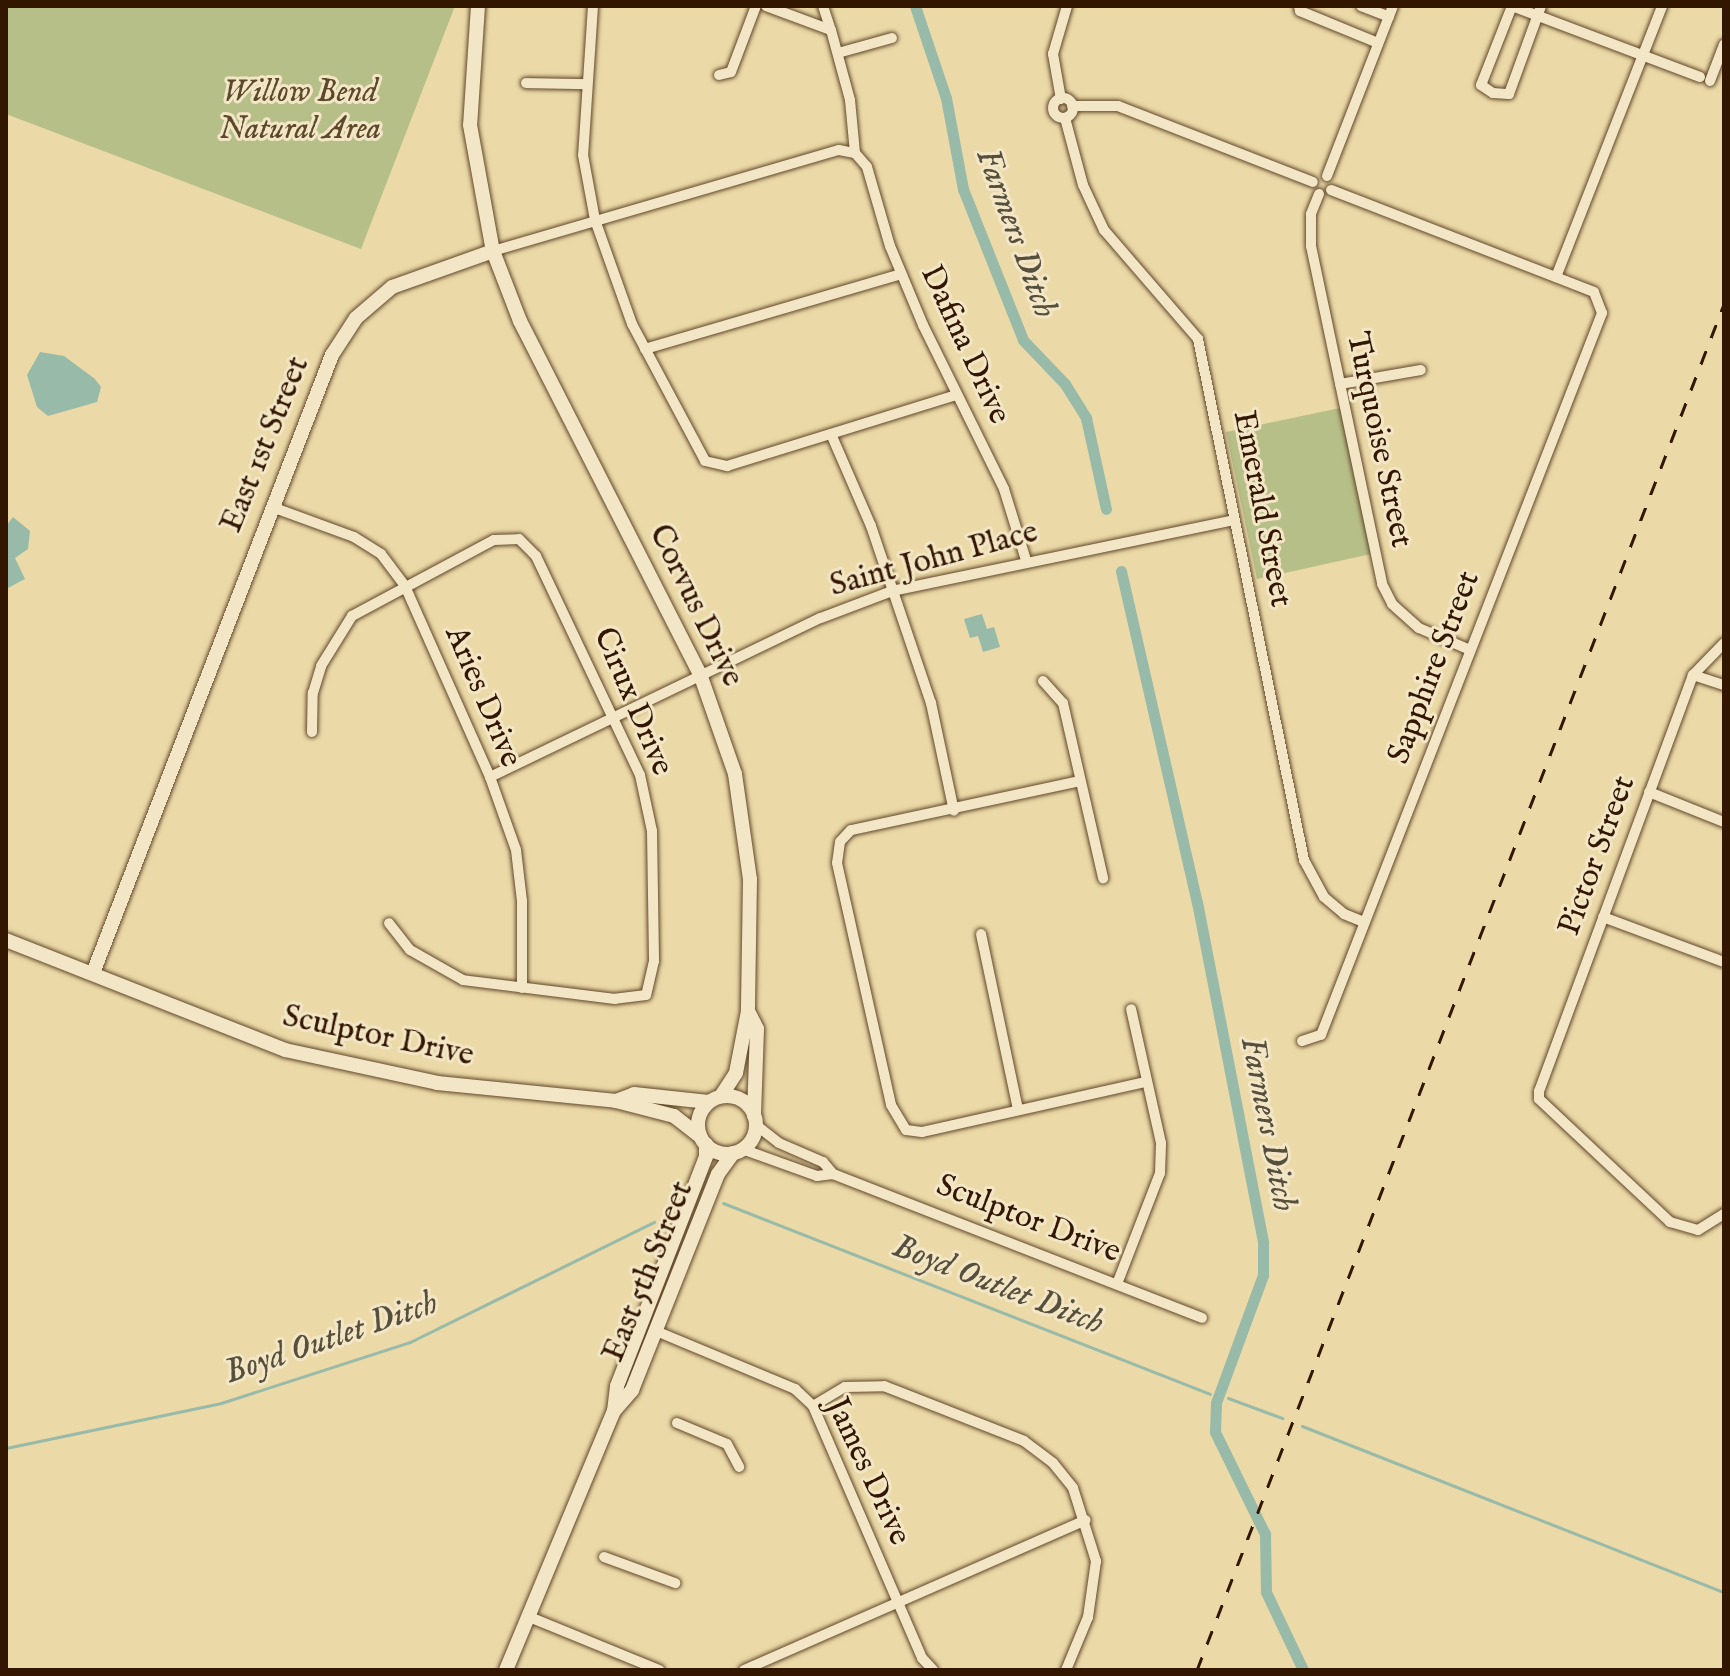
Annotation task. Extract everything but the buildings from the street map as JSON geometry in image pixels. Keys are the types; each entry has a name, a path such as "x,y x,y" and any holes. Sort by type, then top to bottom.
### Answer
{"street":[{"path":"478,6 470,125 493,251 839,150 855,153 850,100 823,6"},
{"path":"593,6 583,155 595,220 645,349 699,455 711,464 727,466 956,395"},
{"path":"719,75 731,72 756,6"},
{"path":"766,6 831,30"},
{"path":"1067,6 1053,54 1061,99 1072,106 1118,106 1313,182 1319,194 1331,190 1556,277 1662,6"},
{"path":"1299,6 1300,11 1378,43"},
{"path":"1331,190 1327,176 1391,11 1361,6"},
{"path":"1539,11 1509,94 1493,93 1481,85 1512,6 1539,11 1705,79 1724,45"},
{"path":"838,53 892,38"},
{"path":"526,83 586,84"},
{"name":"Emerald Street","path":"1061,99 1053,110 1065,118 1083,185 1104,230 1198,339 1304,860 1324,897 1344,914 1364,922"},
{"path":"1065,118 1072,106"},
{"name":"Dafina Drive","path":"855,153 867,167 901,274 956,395 1004,489 1026,560"},
{"path":"1313,182 1327,176"},
{"name":"Turquoise Street","path":"1319,194 1311,214 1311,246 1382,584 1392,604 1419,628 1470,650"},
{"name":"East 1st Street","path":"93,973 332,355 356,318 399,282 493,251"},
{"name":"Corvus Drive","path":"493,251 520,321 700,674 726,740 744,820 750,879 748,1011 736,1073 715,1099"},
{"path":"645,349 901,274"},
{"name":"Sapphire Street","path":"1302,1041 1321,1035 1602,313 1601,301 1594,292 1556,277"},
{"path":"1340,384 1421,370"},
{"path":"831,434 862,503 931,703 954,811"},
{"name":"Aries Drive","path":"272,507 354,537 381,554 405,586 490,777 516,850 522,901 522,988"},
{"name":"Saint John Place","path":"490,777 700,674 892,591 1026,560 1234,520"},
{"name":"Cirux Drive","path":"405,586 494,540 519,539 536,556 616,716 640,775 652,831 654,961 646,995 615,999 522,988"},
{"path":"312,732 313,693 333,640 352,616 405,586"},
{"name":"Pictor Street","path":"1724,643 1693,675 1539,1099 1670,1222 1684,1229 1698,1230 1724,1214"},
{"path":"1693,675 1724,685"},
{"path":"1043,681 1063,703 1103,878"},
{"path":"1080,781 954,811 851,830 840,842 837,863 891,1105 906,1130 922,1132 1146,1082"},
{"path":"1649,792 1724,822"},
{"path":"1603,917 1724,962"},
{"path":"389,923 410,950 463,980 522,988"},
{"path":"981,934 1018,1109"},
{"name":"Sculptor Drive","path":"6,940 323,1060 437,1083 616,1101 674,1116 703,1140"},
{"path":"1117,1284 1160,1173 1161,1143 1131,1009"},
{"name":"Corvus Drive","path":"748,1011 757,1029 755,1120"},
{"name":"Sculptor Drive","path":"616,1101 634,1094 715,1099"},
{"path":"715,1099 745,1102 755,1120 738,1151 703,1140 699,1118 715,1099"},
{"name":"Sculptor Drive","path":"755,1120 779,1143 823,1162 833,1174"},
{"name":"East 5th Street","path":"506,1670 614,1411 617,1386 679,1225 703,1140"},
{"name":"Sculptor Drive","path":"738,1151 817,1176 833,1174 1202,1318"},
{"name":"East 5th Street","path":"614,1411 632,1390 718,1174 738,1151"},
{"name":"James Drive","path":"656,1331 795,1389 813,1406 922,1658 933,1670"},
{"path":"813,1406 845,1387 884,1386 1024,1441 1073,1488 1086,1520 1096,1561 1094,1592 1066,1670"},
{"path":"677,1423 727,1444 739,1467"},
{"path":"744,1670 897,1599 1086,1520"},
{"path":"604,1557 675,1583"},
{"path":"527,1616 659,1670"}],"green space":[{"name":"Willow Bend Natural Area","path":"6,6 455,6 361,249 6,114"},
{"path":"1340,408 1371,554 1257,579 1226,432"}],"shaded area":[{"path":"40,352 64,356 95,379 101,387 97,402 48,416 37,407 27,375"},
{"path":"13,517 30,531 28,549 15,558 25,579 6,589 6,526"},
{"path":"982,614 987,629 994,627 1000,647 983,652 978,636 970,638 964,619"}],"waterway":[{"name":"Farmers Ditch","path":"915,6 946,98 963,189 1023,340 1065,384 1086,418 1106,509"},
{"name":"Farmers Ditch","path":"1121,571 1197,902 1263,1243 1263,1275 1216,1403 1215,1432 1265,1534 1266,1592 1303,1670"},
{"name":"Boyd Outlet Ditch","path":"723,1203 1210,1394"},
{"name":"Boyd Outlet Ditch","path":"6,1448 221,1403 410,1342 654,1222"},
{"name":"Boyd Outlet Ditch","path":"1228,1398 1282,1418"},
{"name":"Boyd Outlet Ditch","path":"1302,1426 1724,1592"}],"railway":[{"path":"1197,1670 1724,304"}]}
